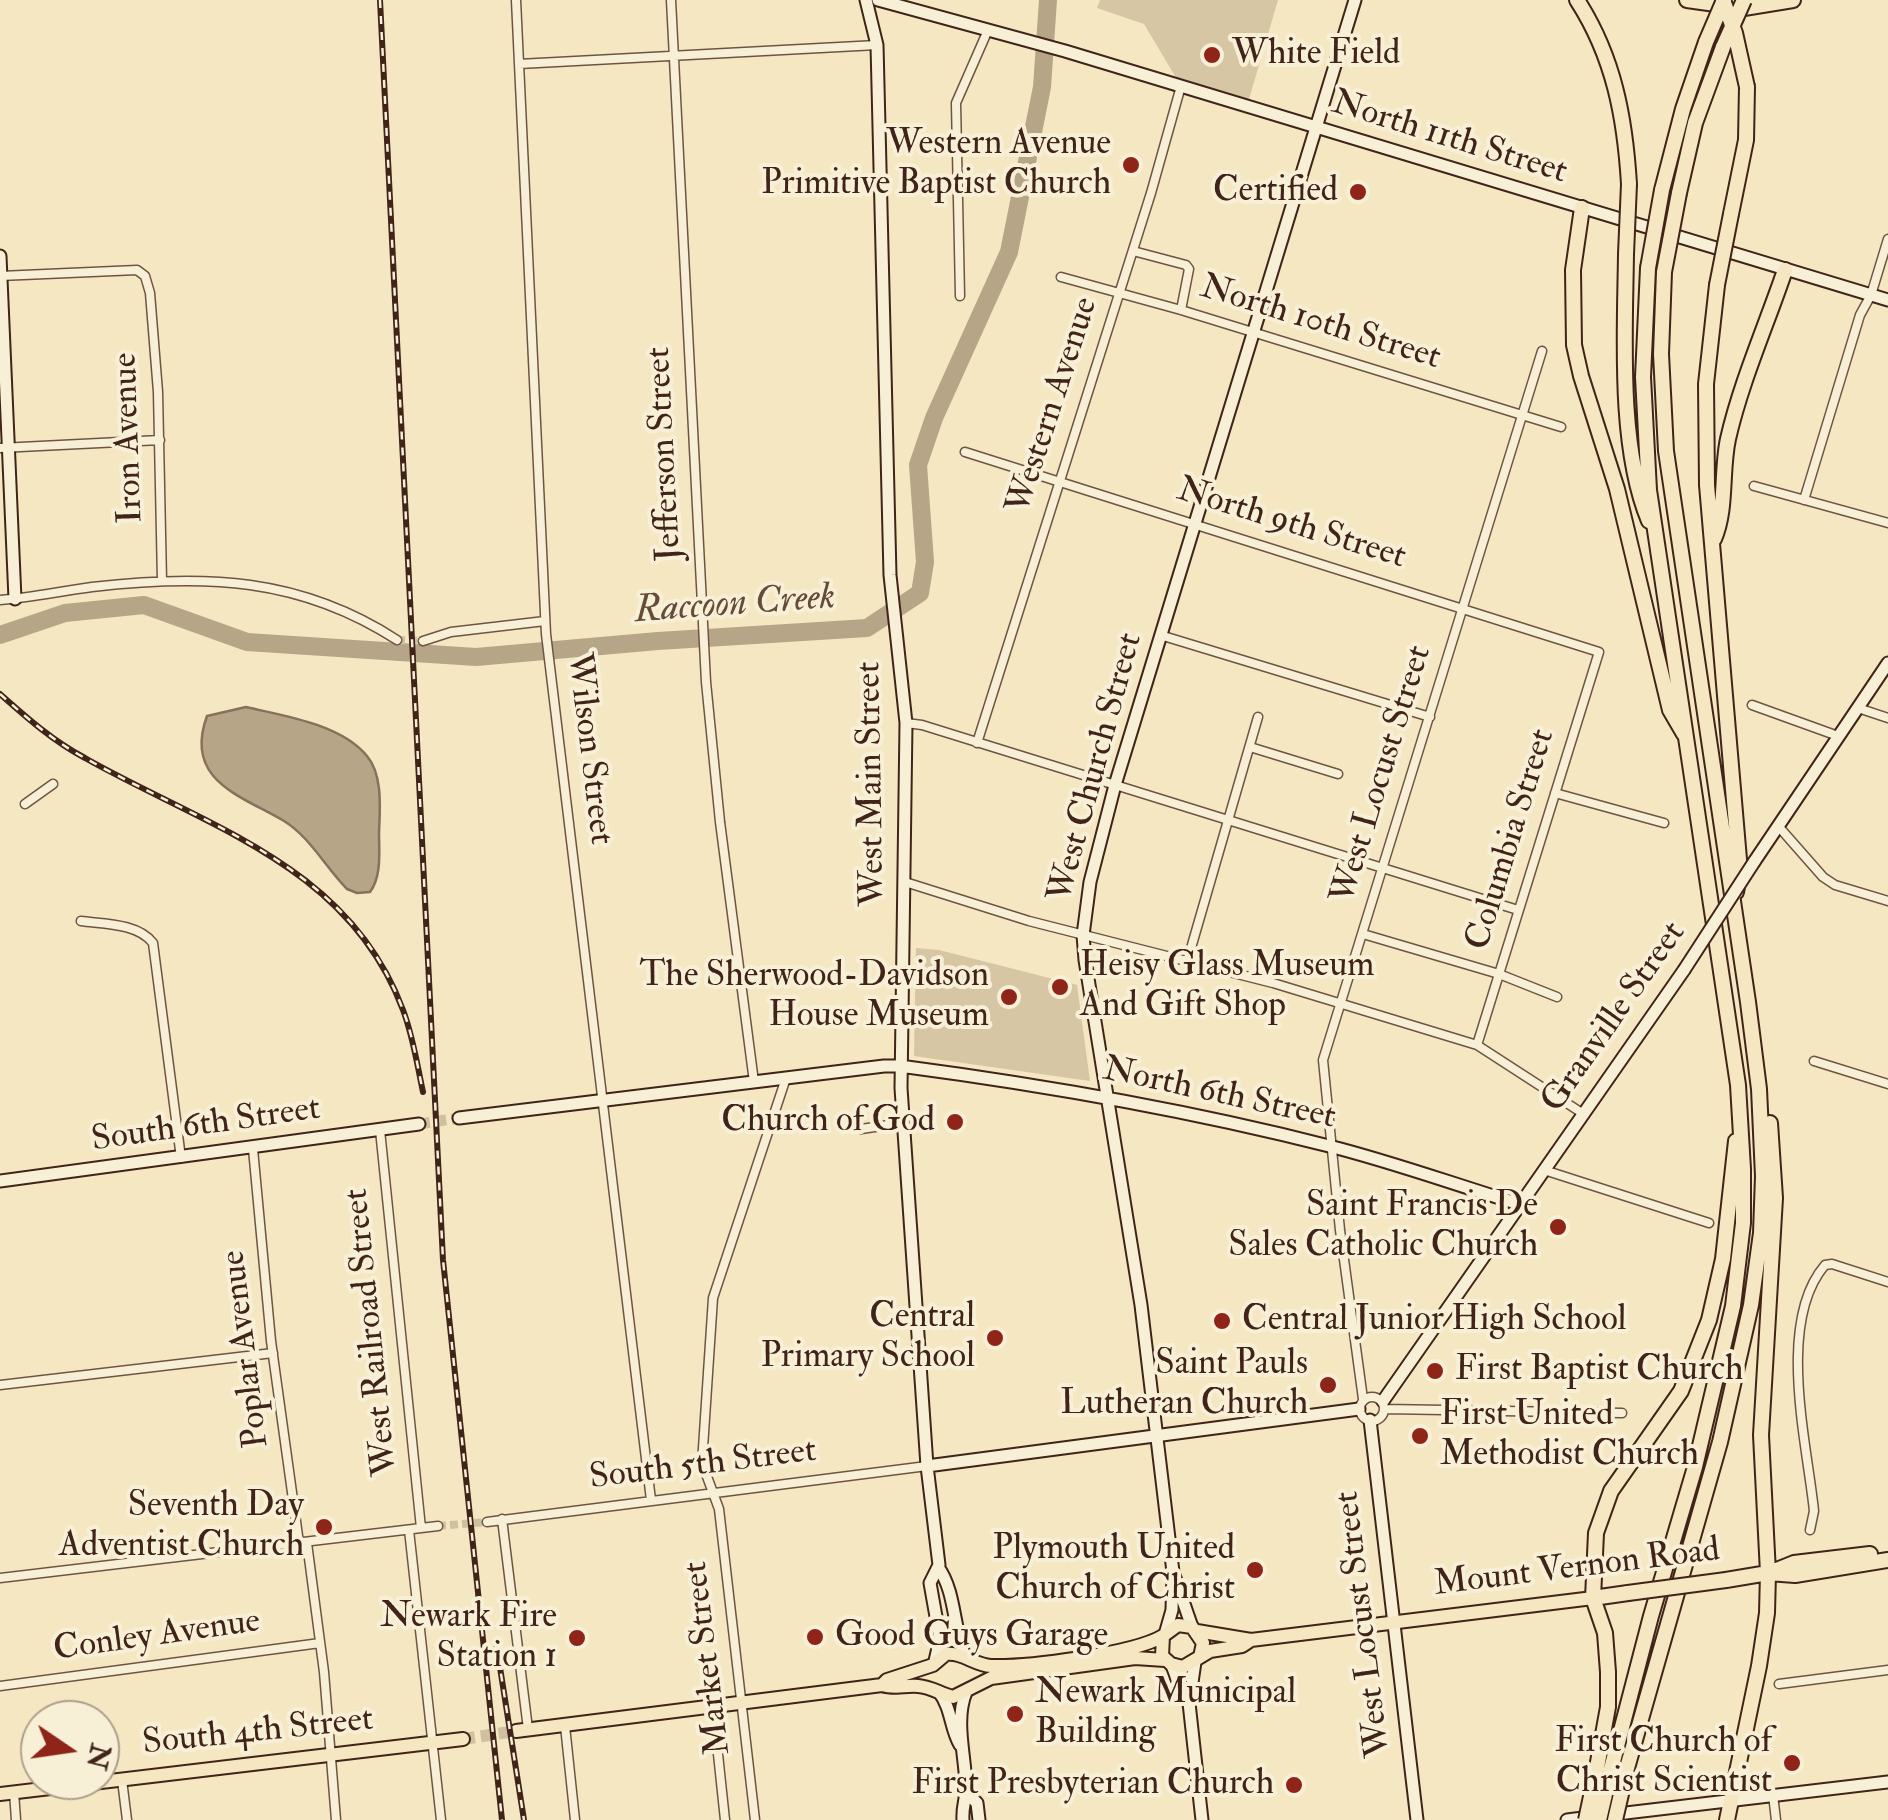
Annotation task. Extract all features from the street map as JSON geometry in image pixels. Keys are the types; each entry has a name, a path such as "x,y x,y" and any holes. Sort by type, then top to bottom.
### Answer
{"highway":[{"path":"1578,0 1602,44 1618,94 1628,184 1626,358 1634,457 1640,501 1657,541"},
{"path":"1687,0 1744,8 1792,0"},
{"path":"1586,1820 1695,1467 1733,1306 1743,1223 1740,1121 1689,743 1649,490 1642,378 1648,268 1662,190 1683,109 1723,0"},
{"path":"1723,0 1747,88 1746,140 1717,285 1706,384 1712,544 1740,871 1733,906"},
{"path":"1615,1820 1737,1379 1760,1233 1763,1176 1759,1089 1666,451 1661,354 1664,272 1678,193 1696,123 1744,0"},
{"path":"1582,208 1574,249 1572,291 1578,367 1617,490 1670,710 1689,743"},
{"path":"1712,544 1720,526 1724,466 1736,411 1785,270"},
{"path":"1727,1820 1760,1666 1768,1573 1761,1436 1774,1198 1769,1114 1759,1089"},
{"path":"1599,1820 1608,1672 1604,1633 1592,1598 1592,1568 1602,1511 1611,1491 1681,1391 1709,1320 1723,1259 1731,1164 1740,1121"},
{"name":"Mount Vernon Road","path":"1592,1598 1768,1573 1794,1563 1888,1552"},
{"name":"Mount Vernon Road","path":"1768,1573 1795,1575 1888,1560"}],"main road":[{"name":"Mount Vernon Road","path":"1250,1640 1592,1598"},
{"path":"882,1685 952,1652 990,1666 1056,1659 1130,1650 1178,1625 1250,1640"},
{"path":"1194,1629 1203,1643 1198,1659"},
{"path":"1165,1633 1161,1651 1168,1662"},
{"path":"522,1730 882,1685 916,1685 953,1697 985,1680 1134,1658 1183,1667 1210,1651 1242,1646 1250,1640"},
{"path":"966,1657 975,1674 968,1691"},
{"path":"934,1663 931,1677 937,1690"},
{"name":"South 4th Street","path":"7,1793 463,1739"}],"street":[{"name":"Wilson Street","path":"516,0 546,634 651,1500"},
{"name":"Jefferson Street","path":"671,0 706,682 754,1082"},
{"name":"West Main Street","path":"866,0 877,45 890,574 906,723 902,1122 938,1567"},
{"name":"North 11th Street","path":"878,0 1065,51 1888,300"},
{"name":"West Church Street","path":"1165,1633 1172,1610 1173,1572 1141,1305 1083,935 1090,882 1114,784 1355,0"},
{"path":"960,296 956,103 988,30"},
{"path":"519,64 877,45"},
{"name":"Western Avenue","path":"976,742 1120,293 1181,86"},
{"path":"1804,500 1860,315 1871,295 1888,239"},
{"path":"1133,251 1186,265 1189,269 1181,310"},
{"path":"0,256 4,447 14,599"},
{"name":"Iron Avenue","path":"1,276 137,270 146,276 160,440 162,581"},
{"name":"North 10th Street","path":"1062,277 1561,426"},
{"name":"West Locust Street","path":"1361,1404 1323,1060 1542,351"},
{"path":"4,447 160,440"},
{"name":"North 9th Street","path":"965,452 1599,652"},
{"path":"1754,486 1888,523"},
{"path":"0,600 162,581 234,584 290,591 348,611 397,640"},
{"path":"423,641 451,632 545,621"},
{"path":"1160,635 1430,717"},
{"name":"Columbia Street","path":"1477,1045 1599,652"},
{"name":"Granville Street","path":"1384,1406 1519,1204 1684,970 1888,663"},
{"path":"1752,705 1838,736"},
{"path":"1858,708 1888,718"},
{"path":"1187,962 1258,716"},
{"path":"906,723 922,724 1518,910"},
{"path":"1250,746 1338,774"},
{"path":"25,804 53,784"},
{"path":"1556,792 1664,823"},
{"path":"1779,826 1823,877 1835,885 1888,901"},
{"path":"904,882 1477,1045 1582,1114"},
{"path":"81,921 134,930 153,943 181,1158"},
{"path":"1363,934 1499,974 1557,997"},
{"path":"1814,1062 1888,1084"},
{"path":"459,1118 900,1066"},
{"name":"North 6th Street","path":"900,1066 1107,1098 1331,1146 1519,1204"},
{"name":"Market Street","path":"755,1820 719,1509 702,1463 714,1287 786,1078"},
{"path":"862,1129 902,1122"},
{"name":"South 6th Street","path":"0,1182 418,1124"},
{"name":"West Railroad Street","path":"380,1130 421,1528"},
{"name":"Poplar Avenue","path":"253,1149 273,1353 320,1643 336,1820"},
{"path":"1544,1170 1709,1223"},
{"path":"1810,1530 1814,1511 1795,1358 1809,1298 1820,1270 1832,1264 1888,1282"},
{"path":"0,1385 273,1353"},
{"path":"1361,1404 1362,1418 1370,1420 1381,1419 1384,1406"},
{"path":"927,1466 1361,1404 1622,1414"},
{"name":"West Locust Street","path":"1370,1420 1417,1820"},
{"name":"South 5th Street","path":"486,1522 927,1466"},
{"path":"502,1520 522,1730"},
{"path":"0,1578 438,1526"},
{"path":"409,1530 440,1820"},
{"path":"934,1663 940,1639 930,1583 938,1567 945,1576 966,1657"},
{"name":"West Church Street","path":"1173,1572 1194,1629"},
{"name":"Conley Avenue","path":"0,1686 320,1643"},
{"path":"1198,1659 1189,1703 1202,1820"},
{"path":"1168,1662 1177,1675 1182,1698 1189,1703"},
{"path":"1779,1684 1888,1670"},
{"path":"937,1690 949,1707 960,1745"},
{"path":"963,1820 961,1804 966,1792 960,1745 962,1706 968,1691"},
{"path":"713,1708 725,1820"},
{"path":"565,1726 575,1820"},
{"path":"122,1779 127,1820"},
{"path":"1568,1820 1888,1782"},
{"path":"966,1792 977,1803 980,1820"},
{"path":"7,1793 16,1820"},
{"path":"1772,1795 1776,1820"}],"shaded area":[{"name":"White Field","path":"1100,0 1278,0 1247,106 1181,86 1144,24 1097,8"},
{"path":"246,707 327,729 367,756 376,773 380,803 379,863 370,892 347,889 293,828 235,794 210,771 203,756 202,738 207,716"},
{"path":"916,948 939,950 1077,985 1090,1081 914,1056"}],"waterway":[{"name":"Raccoon Creek","path":"0,635 65,613 144,605 247,642 476,657 867,628 920,593 925,562 918,465 934,418 1009,252 1042,87 1048,0"}],"tunnel":[{"path":"397,640 423,641"},
{"path":"419,1124 459,1118"},
{"path":"438,1526 487,1522"},
{"path":"463,1739 516,1731"}],"railway":[{"path":"380,0 443,1260 502,1820"},
{"path":"0,694 73,751 269,856 311,885 348,919 379,960 403,1010 423,1092"},
{"path":"496,1642 524,1820"}],"place":[{"name":"White Field","path":"1212,55"},
{"name":"Western Avenue Primitive Baptist Church","path":"1131,165"},
{"name":"Certified","path":"1358,192"},
{"name":"Heisy Glass Museum And Gift Shop","path":"1060,987"},
{"name":"The Sherwood-Davidson House Museum","path":"1009,997"},
{"name":"Church of God","path":"955,1122"},
{"name":"Saint Francis De Sales Catholic Church","path":"1558,1227"},
{"name":"Central Junior High School","path":"1222,1321"},
{"name":"Central Primary School","path":"995,1338"},
{"name":"First Baptist Church","path":"1435,1371"},
{"name":"Saint Pauls Lutheran Church","path":"1328,1385"},
{"name":"First United Methodist Church","path":"1420,1436"},
{"name":"Seventh Day Adventist Church","path":"324,1527"},
{"name":"Plymouth United Church of Christ","path":"1255,1570"},
{"name":"Good Guys Garage","path":"815,1637"},
{"name":"Newark Fire Station 1","path":"577,1638"},
{"name":"Newark Municipal Building","path":"1015,1714"},
{"name":"First Church of Christ Scientist","path":"1792,1763"},
{"name":"First Presbyterian Church","path":"1294,1785"}]}
